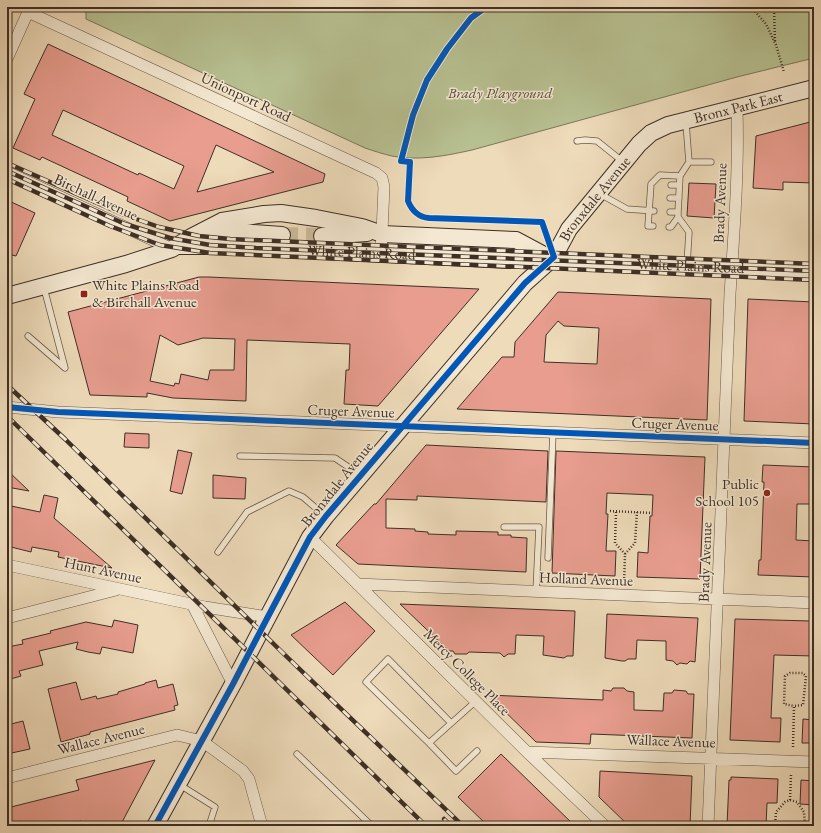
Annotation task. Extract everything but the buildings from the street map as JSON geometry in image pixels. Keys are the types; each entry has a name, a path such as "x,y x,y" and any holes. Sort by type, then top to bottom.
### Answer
{"main road":[{"name":"Bronx Park East","path":"662,127 814,88"},
{"name":"Bronxdale Avenue","path":"155,826 233,684 310,537 360,476 549,256 569,229 624,162 645,138 662,127"},
{"name":"White Plains Road","path":"10,292 44,286 126,264 180,244 222,221 264,214 281,213 316,218 362,227 378,233"},
{"name":"White Plains Road","path":"180,244 238,232 282,235"},
{"name":"White Plains Road","path":"322,236 378,233 516,240 549,256 574,262 814,272"},
{"name":"White Plains Road","path":"180,244 509,260 549,256"}],"street":[{"name":"Unionport Road","path":"7,59 28,12 376,173 382,178 383,182 378,233 381,254"},
{"name":"Brady Avenue","path":"708,826 738,142 737,108"},
{"name":"Birchall Avenue","path":"7,172 180,244"},
{"name":"Cruger Avenue","path":"7,407 58,412 814,443"},
{"name":"Mercy College Place","path":"310,537 527,752 605,826"},
{"name":"Hunt Avenue","path":"7,566 192,604 268,617"},
{"name":"Holland Avenue","path":"357,584 814,602"},
{"path":"7,618 119,589"},
{"path":"192,604 233,684"},
{"name":"Wallace Avenue","path":"7,778 177,735 202,741"},
{"path":"202,741 243,771 249,778 262,826"},
{"name":"Wallace Avenue","path":"527,752 814,762"}],"lane":[{"path":"669,227 671,227 678,214 680,176 689,162 686,120"},
{"path":"577,141 597,141 624,162"},
{"path":"689,162 711,162"},
{"path":"653,226 648,226 651,211 653,184 660,175 680,176"},
{"path":"670,185 679,185"},
{"path":"599,193 627,209 651,211"},
{"path":"670,198 678,198"},
{"path":"670,212 678,214 689,232 687,266"},
{"path":"28,336 65,368 44,286"},
{"path":"548,558 553,432"},
{"path":"240,456 335,458 360,476"},
{"path":"218,552 247,512 289,491 303,496 326,516"},
{"path":"504,527 539,527 536,592"},
{"path":"451,723 388,659 366,682 456,771 477,751"},
{"path":"429,743 476,701"},
{"path":"297,754 372,826"},
{"path":"178,784 215,807 209,826"}],"path":[{"path":"752,7 766,24 776,45 784,72"},
{"path":"774,7 776,45"},
{"path":"610,511 652,513"},
{"path":"616,512 615,543 625,554"},
{"path":"623,595 625,554 635,543 637,512"},
{"path":"798,672 803,673 806,676 805,690 803,705 794,706 784,704 785,676 790,673 798,672"},
{"path":"793,747 794,706"},
{"path":"790,800 791,775"},
{"path":"775,826 776,812 785,802 790,800 797,802 804,812 805,826"}],"green space":[{"name":"Brady Playground","path":"86,7 814,7 814,58 737,77 472,150 432,157 412,158 389,155 365,148 86,19"}],"tunnel":[{"path":"282,235 322,236"}],"railway":[{"path":"7,163 122,214 159,227 199,236 230,239 814,264"},
{"path":"7,171 125,224 170,238 210,245 814,271"},
{"path":"7,179 110,226 160,245 210,253 814,280"},
{"path":"7,385 65,439 286,656 463,826"},
{"path":"7,416 426,826"},
{"path":"444,819 451,826"}],"cycle path":[{"path":"155,826 233,684 310,537 326,516 525,283 554,257 542,222 429,218 416,213 411,208 408,201 410,162 401,161 413,115 427,80 447,49 471,18 486,7"},
{"path":"7,407 58,412 814,443"}],"place":[{"name":"White Plains Road & Birchall Avenue","path":"84,294"},
{"name":"Public School 105","path":"767,493"}]}
